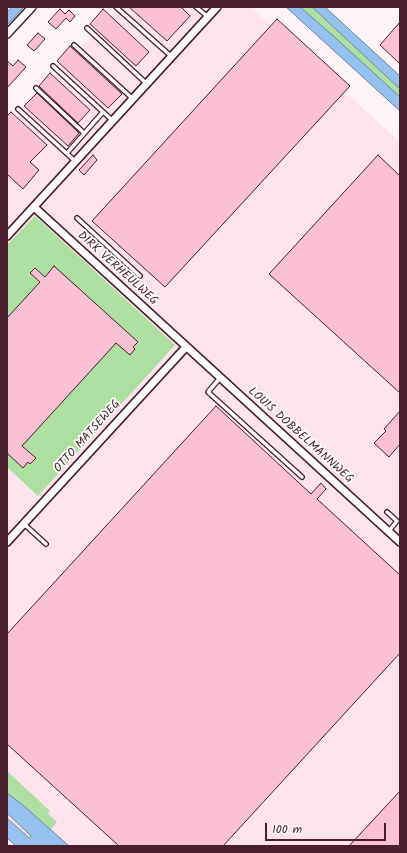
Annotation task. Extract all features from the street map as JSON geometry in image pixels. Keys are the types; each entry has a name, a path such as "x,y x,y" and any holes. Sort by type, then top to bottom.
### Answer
{"street":[{"path":"7,34 32,7"},
{"path":"7,236 217,7"},
{"name":"DIRK VERHEULWEG","path":"34,207 186,347"},
{"name":"LOUIS DOBBELMANNWEG","path":"186,347 400,542"},
{"name":"OTTO MATSEWEG","path":"7,542 186,347"}],"lane":[{"path":"116,7 172,57"},
{"path":"196,7 208,17"},
{"path":"87,28 147,84"},
{"path":"74,45 133,99"},
{"path":"53,66 113,121"},
{"path":"36,88 84,133"},
{"path":"18,109 76,161"},
{"path":"67,153 103,112"},
{"path":"77,218 140,276"},
{"path":"220,378 208,392 302,477"},
{"path":"387,512 397,521 388,532"},
{"path":"24,524 46,544"}],"shaded area":[{"path":"118,7 251,7 400,142 400,846 38,846 7,817 7,128"}],"green space":[{"path":"300,7 312,7 400,89 400,97"},
{"path":"35,216 175,345 38,496 7,467 7,245"},
{"path":"7,771 50,811 48,814 57,822 51,829 7,793"}],"water":[{"path":"12,7 24,7 7,25 7,12"},
{"path":"286,7 300,7 330,33 400,97 400,111"},
{"path":"312,7 325,7 400,76 400,89"},
{"path":"7,793 23,805 69,846 16,846 7,838 7,818 29,838 31,836 7,813"}],"building":[{"path":"129,7 181,7 190,16 167,41"},
{"path":"60,9 65,14 69,10 75,16 70,22 66,18 56,29 48,22"},
{"path":"103,9 149,52 136,66 90,24"},
{"path":"277,19 350,86 165,287 92,221"},
{"path":"400,22 400,64 380,45"},
{"path":"38,33 45,39 34,51 27,45"},
{"path":"70,46 122,94 108,108 57,61"},
{"path":"18,60 26,67 7,88 7,61 13,66"},
{"path":"50,73 90,110 78,123 39,86"},
{"path":"37,93 79,133 68,146 24,106"},
{"path":"11,112 47,145 30,162 39,170 23,189 7,174 7,116"},
{"path":"93,155 97,160 84,175 79,170"},
{"path":"378,155 400,176 400,393 269,274"},
{"path":"54,266 138,342 133,347 135,349 130,355 116,343 22,446 36,458 30,464 28,462 23,468 7,453 7,318 40,282 30,273 35,268 45,277"},
{"path":"216,406 311,494 321,483 326,489 317,499 400,575 400,653 223,846 119,846 7,744 7,634"},
{"path":"400,411 400,444 389,457 374,443 386,431 384,429"},
{"path":"400,791 400,846 349,846"}]}
